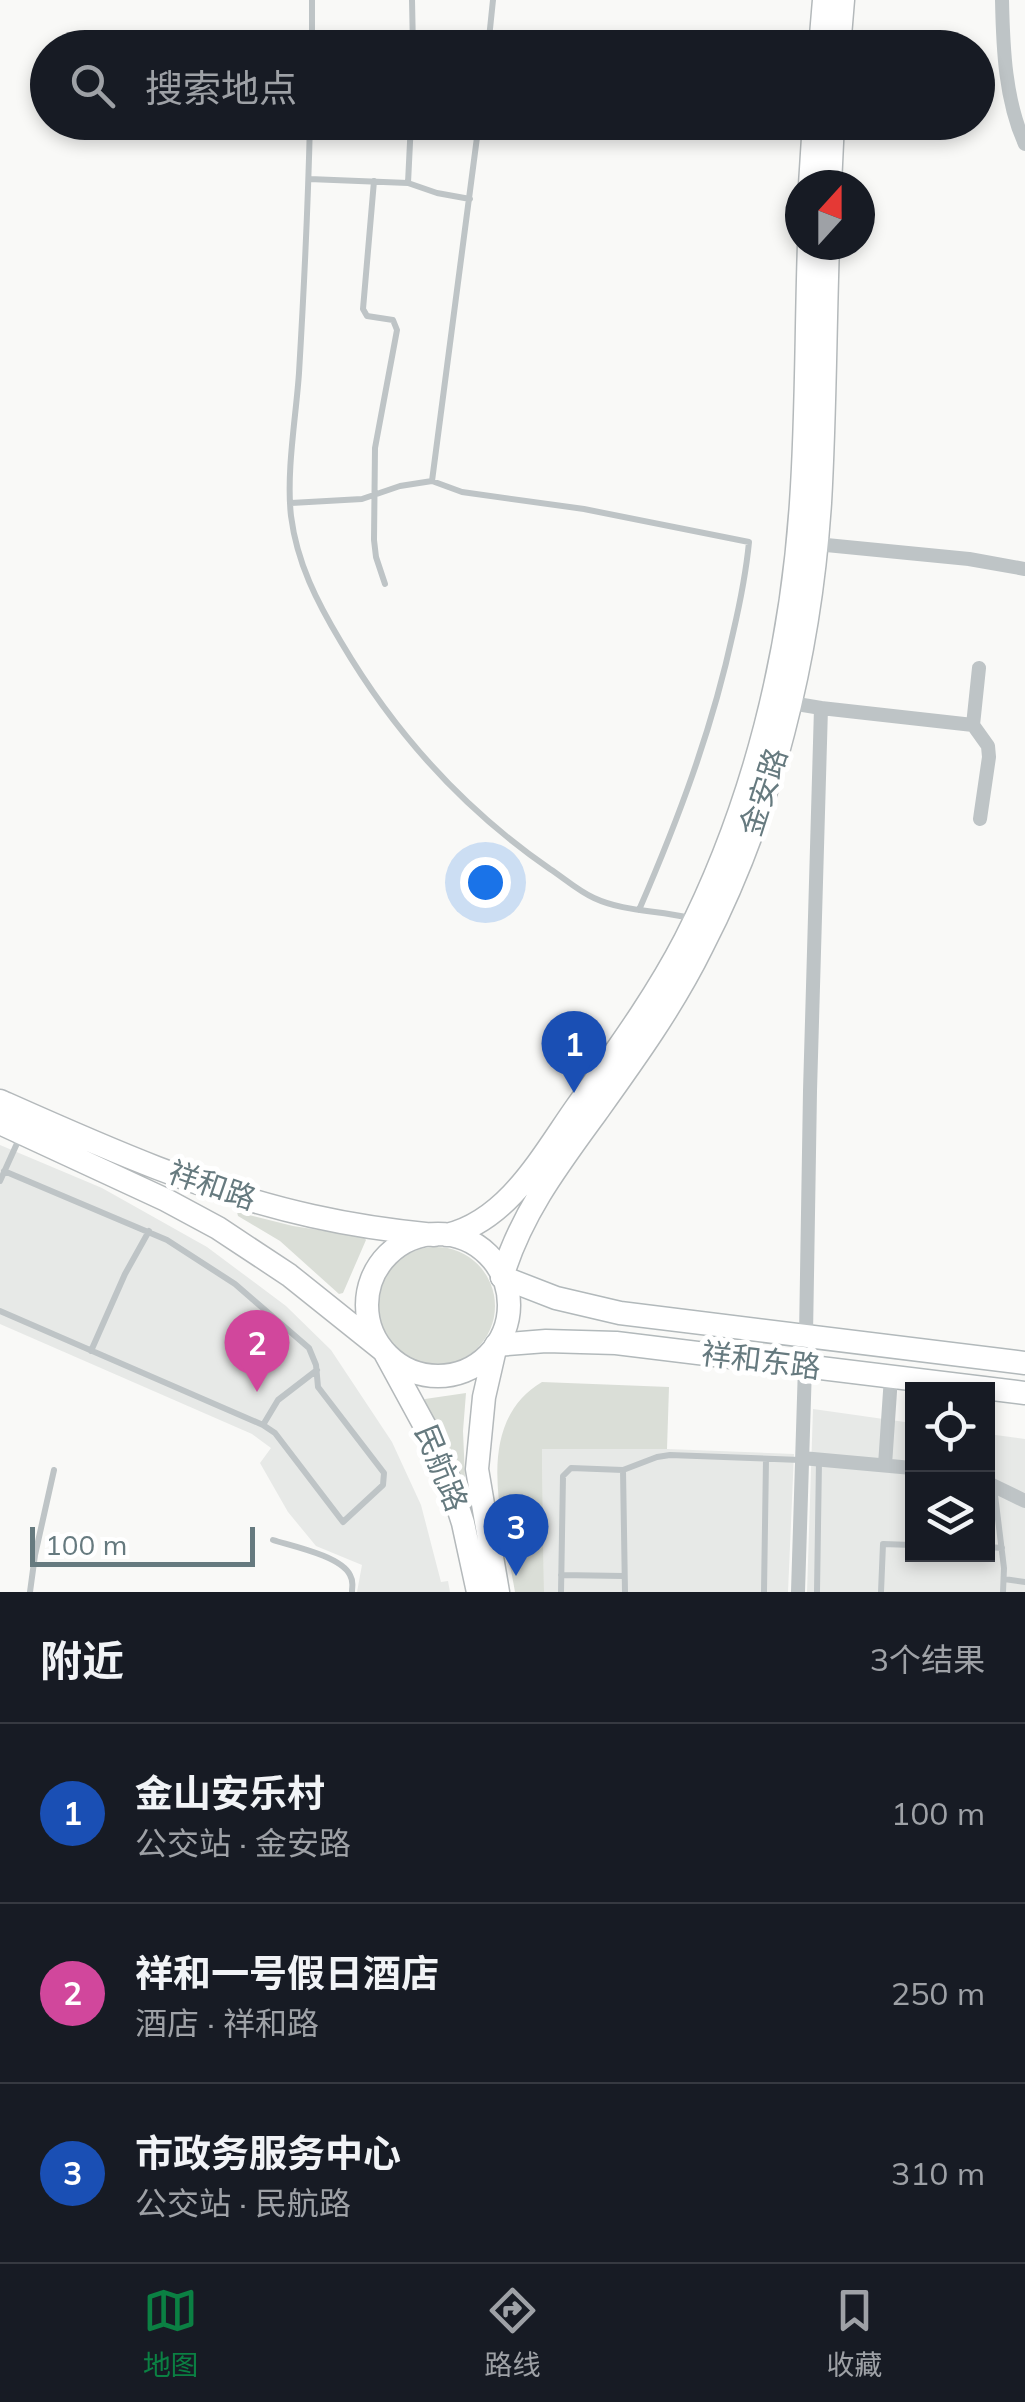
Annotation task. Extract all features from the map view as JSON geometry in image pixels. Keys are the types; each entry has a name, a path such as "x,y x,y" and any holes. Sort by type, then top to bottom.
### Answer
{"main road":[{"path":"822,30 824,0"},
{"path":"840,30 843,0"},
{"path":"811,170 813,140"},
{"path":"831,170 832,140"},
{"name":"金安路","path":"441,1235 482,1222 512,1194 646,1008 695,919 720,862 751,775 774,692 788,618 801,504 808,260"},
{"name":"金安路","path":"502,1276 514,1240 539,1192 662,1019 702,948 738,868 769,780 807,621 816,544 823,449 828,260"},
{"name":"祥和路","path":"0,1101 128,1156 258,1202 352,1224 441,1235"},
{"name":"祥和路","path":"11,1128 218,1228 289,1276 384,1351"},
{"path":"421,1236 460,1238 483,1251 502,1276 508,1310 502,1334 488,1355 467,1370 442,1376 416,1372 384,1351 371,1328 367,1303 378,1266 397,1247 421,1236"},
{"name":"祥和东路","path":"502,1276 556,1298 598,1309 1025,1363"},
{"name":"祥和东路","path":"496,1345 599,1342 1025,1393"},
{"name":"民航路","path":"496,1345 484,1397 477,1469 498,1592"},
{"name":"民航路","path":"384,1351 447,1474 478,1592"}],"street":[{"path":"1002,0 1011,104 1025,144"},
{"path":"816,544 970,559 1025,569"},
{"path":"980,668 973,725 988,746 989,757 980,819"},
{"path":"790,704 973,725"},
{"path":"806,1336 821,708"},
{"path":"798,1592 805,1366"},
{"path":"884,1466 891,1376"},
{"path":"802,1459 905,1468"},
{"path":"995,1487 1025,1501"}],"lane":[{"path":"312,0 312,30"},
{"path":"412,0 413,30"},
{"path":"490,30 493,0"},
{"path":"309,140 307,253 290,504 295,540 309,584 371,691 415,748 464,800 525,851 591,897 695,919"},
{"path":"408,182 410,140"},
{"path":"432,482 477,140"},
{"path":"308,178 408,182 470,200"},
{"path":"374,181 363,309 367,316 393,320 397,330 378,428 374,495 374,540 384,584"},
{"path":"290,504 362,500 400,486 432,482 462,492 584,509 749,542 734,628 706,738 639,910"},
{"path":"0,1181 11,1128"},
{"path":"0,1311 263,1425 275,1433 343,1522 380,1489 384,1472 318,1387 317,1370 308,1348 235,1284 167,1240 4,1172"},
{"path":"91,1351 148,1231"},
{"path":"263,1425 278,1400 317,1370"},
{"path":"561,1592 562,1476 571,1468 622,1470 670,1455 802,1459"},
{"path":"764,1592 766,1458"},
{"path":"817,1592 819,1460"},
{"path":"30,1592 54,1470"},
{"path":"622,1470 625,1592"},
{"path":"995,1511 1004,1592"},
{"path":"272,1540 311,1551 346,1569 352,1592"},
{"path":"881,1592 883,1544 905,1545"},
{"path":"995,1548 1002,1548"},
{"path":"561,1574 623,1576"},
{"path":"1004,1579 1025,1582"}],"shaded area":[{"path":"0,1145 102,1188 207,1247 286,1306 331,1350 392,1442 421,1505 441,1582 448,1581 450,1592 357,1592 362,1565 316,1546 288,1512 260,1463 271,1448 252,1434 0,1324"},
{"path":"237,1212 364,1237 343,1293 339,1294 280,1241"},
{"path":"436,1247 459,1252 478,1264 490,1283 495,1306 490,1329 478,1348 459,1360 436,1365 413,1360 394,1348 382,1329 377,1306 382,1283 394,1264 413,1252"},
{"path":"542,1382 669,1387 667,1449 542,1449 544,1592 515,1592 500,1507 499,1450 506,1424 520,1401"},
{"path":"466,1393 462,1479 423,1403 425,1399"},
{"path":"813,1409 905,1422 905,1562 995,1562 995,1435 1025,1439 1025,1592 807,1592"},
{"path":"542,1448 794,1454 788,1592 544,1592"}],"place":[{"name":"金山安乐村","path":"574,1093"},
{"name":"祥和一号假日酒店","path":"257,1392"},
{"name":"市政务服务中心","path":"516,1576"}]}
